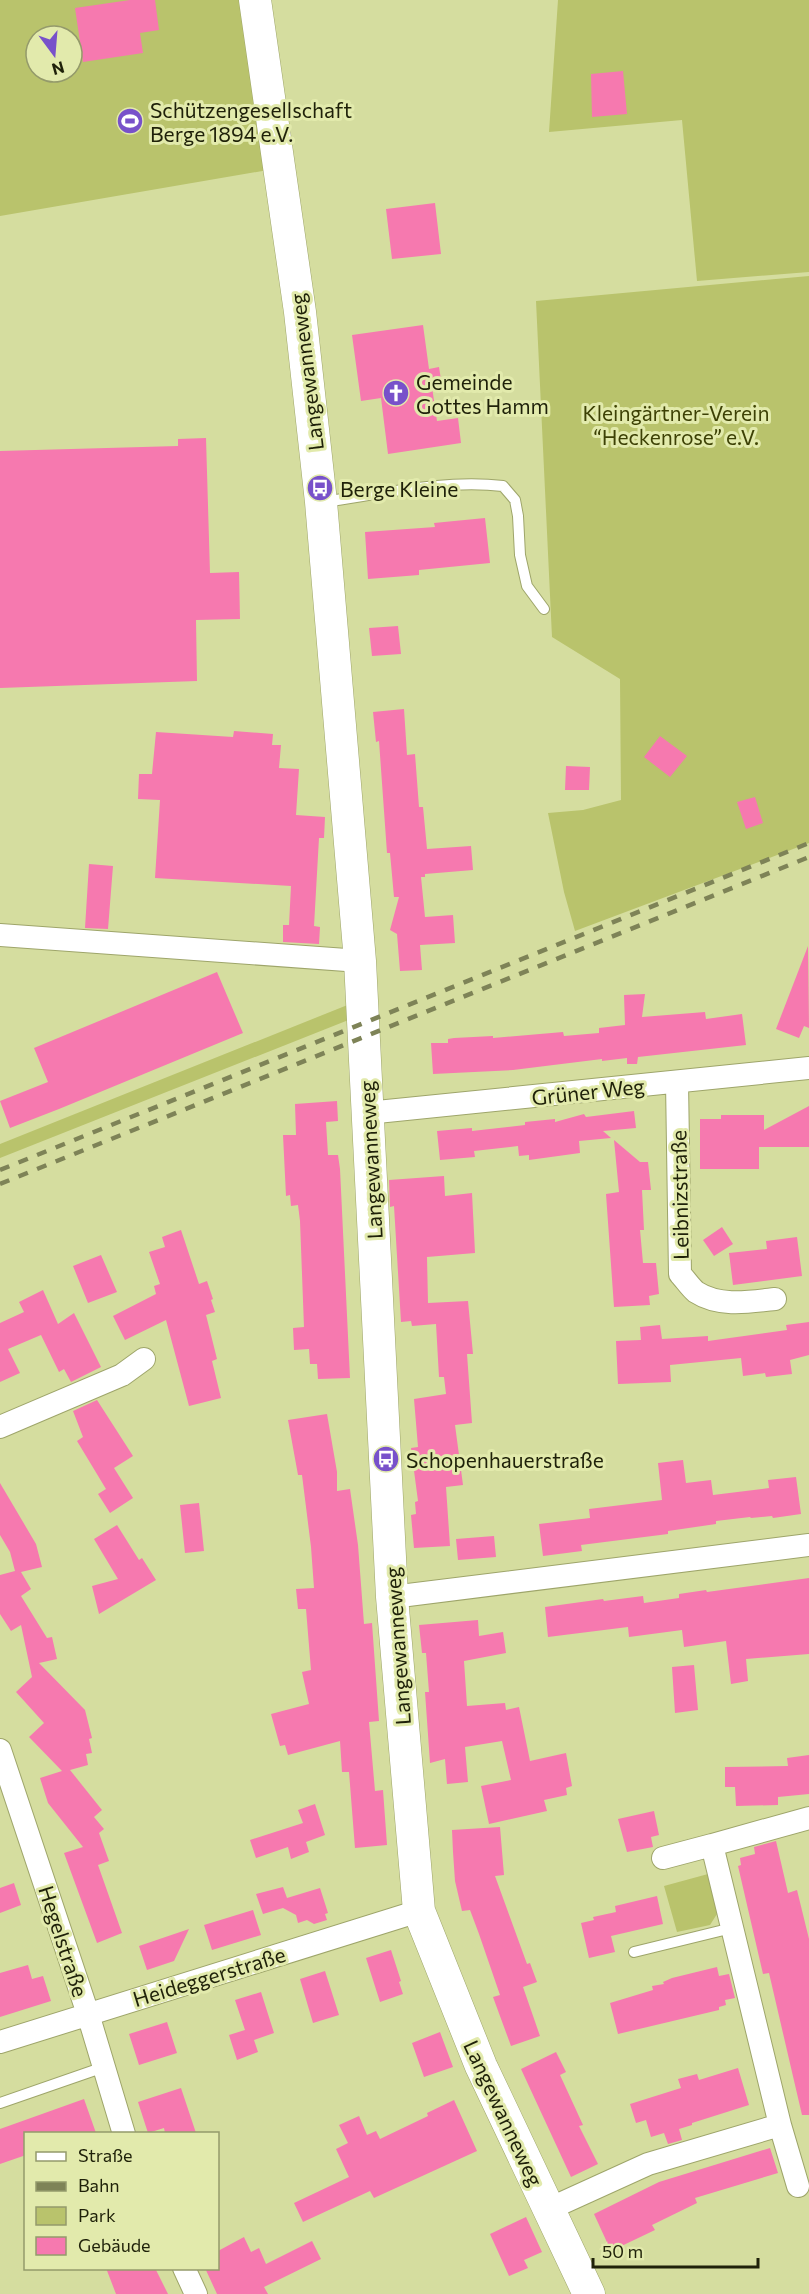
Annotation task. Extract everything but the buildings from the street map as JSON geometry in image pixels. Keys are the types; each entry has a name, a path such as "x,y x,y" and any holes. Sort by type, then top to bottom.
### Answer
{"street":[{"name":"Langewanneweg","path":"255,0 300,312 321,502 360,961 393,1597 419,1911 481,2066 589,2294"},
{"path":"0,935 360,961"},
{"name":"Grüner Weg","path":"367,1113 809,1068"},
{"name":"Leibnizstraße","path":"677,1082 680,1274 695,1291 713,1299 732,1303 775,1299"},
{"path":"0,1427 122,1375 144,1359"},
{"path":"393,1597 809,1545"},
{"name":"Hegelstraße","path":"0,1750 88,2014 124,2132"},
{"path":"663,1858 809,1818"},
{"path":"712,1845 780,2125 798,2186"},
{"name":"Heideggerstraße","path":"0,2042 419,1911"},
{"path":"549,2209 648,2163 780,2125"},
{"path":"184,2270 196,2294"}],"lane":[{"path":"321,502 446,486 487,484 503,486 515,500 520,555 527,586 544,609"},
{"path":"634,1952 732,1928"},
{"path":"0,2103 104,2067"}],"green space":[{"name":"Schützengesellschaft Berge 1894 e.V.","path":"0,0 242,0 268,170 0,216"},
{"path":"558,0 809,0 809,272 697,281 682,120 549,132"},
{"name":"Kleingärtner-Verein “Heckenrose” e.V.","path":"809,276 809,843 575,931 564,892 548,813 583,810 621,800 620,679 552,637 536,301"},
{"path":"350,1004 351,1019 0,1158 0,1144"},
{"path":"708,1874 717,1914 710,1925 677,1932 664,1886"}],"railway":[{"path":"0,1170 809,843"},
{"path":"0,1184 809,857"}],"place":[{"name":"Schützengesellschaft Berge 1894 e.V.","path":"130,121"},
{"name":"Gemeinde Gottes Hamm","path":"396,393"},
{"name":"Berge Kleine","path":"320,488"},
{"name":"Schopenhauerstraße","path":"386,1459"}]}
